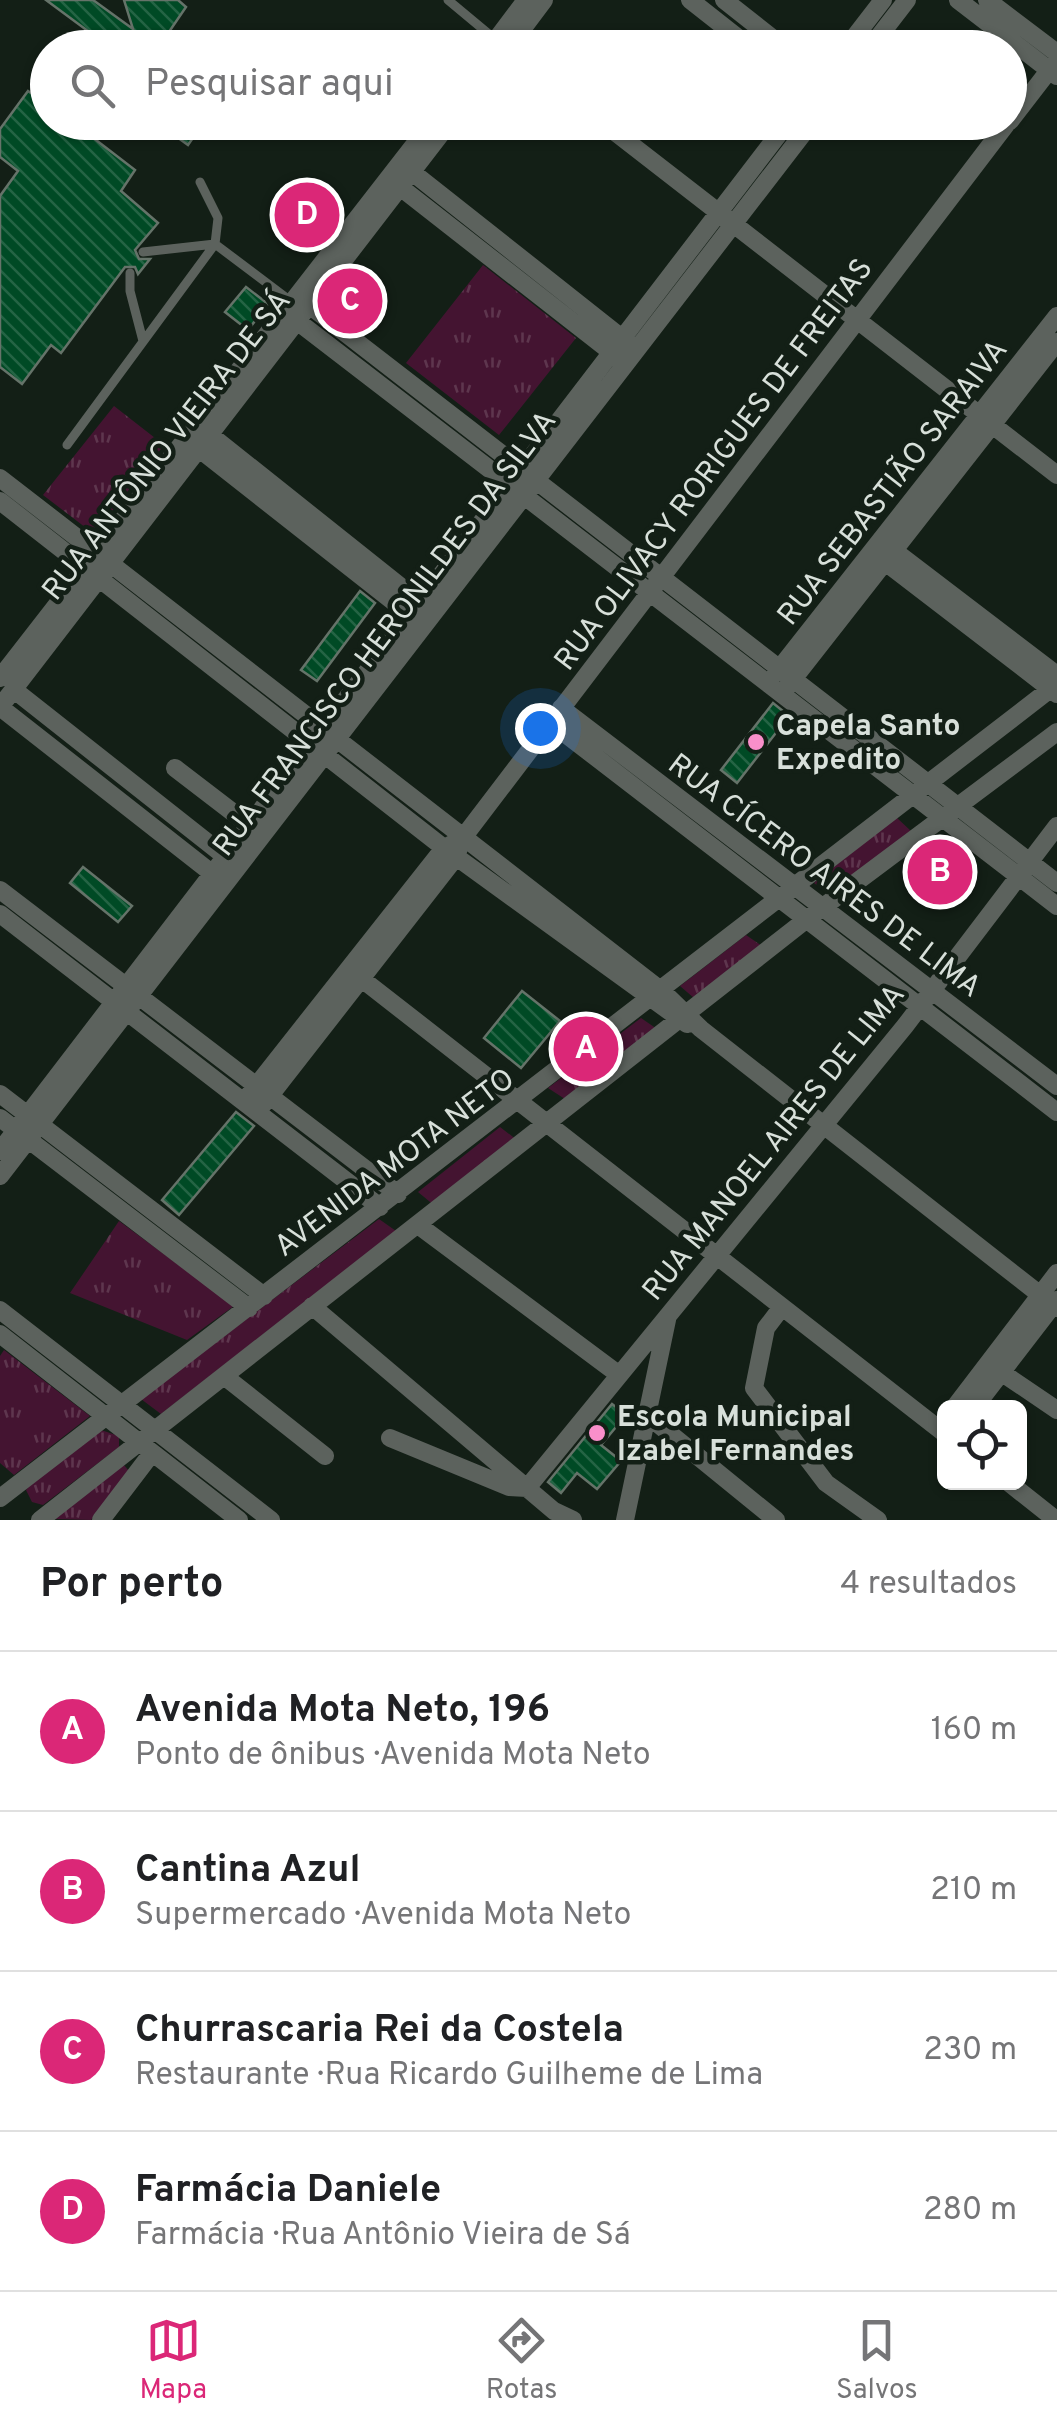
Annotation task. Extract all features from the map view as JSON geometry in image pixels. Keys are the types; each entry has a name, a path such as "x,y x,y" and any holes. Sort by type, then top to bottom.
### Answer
{"street":[{"path":"509,30 526,0"},
{"path":"515,30 544,0"},
{"path":"690,0 729,30"},
{"path":"724,0 762,30"},
{"path":"860,30 883,0"},
{"path":"884,30 907,0"},
{"path":"958,0 1003,30"},
{"path":"988,0 1019,30"},
{"path":"754,30 756,25"},
{"path":"1027,38 1055,65"},
{"path":"1027,46 1055,65"},
{"name":"RUA OLIVACY RORIGUES DE FREITAS","path":"1027,100 1055,65"},
{"name":"RUA ANTÔNIO VIEIRA DE SÁ","path":"97,567 204,441 419,140"},
{"name":"RUA ANTÔNIO VIEIRA DE SÁ","path":"0,707 7,684 97,567 436,140"},
{"path":"625,140 1057,474"},
{"name":"RUA FRANCISCO HERONILDES DA SILVA","path":"726,218 776,140"},
{"name":"RUA FRANCISCO HERONILDES DA SILVA","path":"0,1151 28,1127 128,1014 239,868 323,742 421,613 726,218 796,140"},
{"name":"RUA OLIVACY RORIGUES DE FREITAS","path":"257,1098 454,848 995,140"},
{"path":"406,180 624,351"},
{"path":"300,309 1024,869 1057,906"},
{"name":"RUA SEBASTIÃO SARAIVA","path":"782,680 889,555 1056,319"},
{"name":"RUA SEBASTIÃO SARAIVA","path":"782,680 986,420 1057,342"},
{"path":"204,441 421,613"},
{"path":"0,478 97,567"},
{"path":"0,501 97,567 454,848 656,995 1052,1301"},
{"path":"889,555 1055,686"},
{"path":"7,684 239,868"},
{"name":"AVENIDA MOTA NETO","path":"4,1489 108,1418 1055,686"},
{"path":"0,707 226,885"},
{"name":"RUA CÍCERO AIRES DE LIMA","path":"555,715 926,998 1057,1086"},
{"name":"AVENIDA MOTA NETO","path":"40,1520 146,1448 155,1430 312,1306 548,1124 690,1021 815,914 1057,732"},
{"name":"RUA FRANCISCO HERONILDES DA SILVA","path":"0,1176 112,1001 248,824 323,742"},
{"path":"175,768 248,824"},
{"name":"RUA MANOEL AIRES DE LIMA","path":"527,1488 926,998 1057,826"},
{"path":"1024,869 1057,883"},
{"path":"0,890 140,997 380,1207"},
{"path":"0,914 128,1014 398,1194"},
{"path":"355,974 937,1423"},
{"name":"RUA CÍCERO AIRES DE LIMA","path":"926,998 1057,1112"},
{"path":"0,1094 28,1127 256,1302"},
{"path":"0,1118 28,1127"},
{"path":"418,1225 618,1374"},
{"path":"962,1400 1052,1301 1057,1273"},
{"path":"312,1306 546,1504 573,1520"},
{"path":"782,1307 766,1328 754,1388 826,1483 878,1520"},
{"path":"0,1310 271,1520"},
{"path":"625,1520 668,1315"},
{"path":"0,1334 239,1520"},
{"path":"978,1400 994,1368"},
{"path":"994,1368 1057,1410"},
{"path":"224,1376 325,1456"},
{"path":"647,1414 751,1512 776,1520"},
{"path":"390,1438 509,1487 527,1488"},
{"path":"101,1520 146,1448"},
{"path":"1018,1490 1056,1520"},
{"path":"533,1520 546,1504"}],"lane":[{"path":"448,0 482,30"},
{"path":"67,444 214,244 218,218 200,182"},
{"path":"144,252 214,244 300,309"},
{"path":"130,273 130,290 143,342"}],"green space":[{"path":"483,265 576,338 499,435 406,363"},
{"path":"114,406 164,445 94,534 43,495"},
{"path":"896,817 912,832 830,894 814,883"},
{"path":"746,935 762,946 694,998 680,986"},
{"path":"641,1018 657,1029 568,1101 548,1088"},
{"path":"500,1127 517,1140 435,1206 418,1192"},
{"path":"379,1219 396,1231 161,1414 141,1399"},
{"path":"119,1221 234,1306 187,1340 70,1293"},
{"path":"4,1350 90,1416 14,1475 0,1463 0,1356"},
{"path":"101,1430 119,1436 119,1447 43,1505 32,1502 26,1490 30,1485"},
{"path":"123,1464 129,1471 91,1520 55,1519"}],"building":[{"path":"46,0 93,0 133,29 124,0 178,0 186,7 170,30 87,30"},
{"path":"28,91 30,140 96,140 135,170 121,191 158,223 135,250 139,259 150,259 138,274 135,267 125,267 61,353 51,345 22,384 0,367 0,196 18,171 0,157 0,129"},
{"path":"246,287 268,304 248,330 225,312"},
{"path":"360,591 375,603 317,681 301,670"},
{"name":"Capela Santo Expedito","path":"773,703 789,716 737,783 721,770"},
{"path":"83,867 132,906 118,922 70,883"},
{"path":"522,991 560,1021 521,1068 484,1038"},
{"path":"236,1112 254,1126 179,1215 162,1200"},
{"name":"Escola Municipal Izabel Fernandes","path":"612,1404 626,1415 601,1445 621,1461 597,1489 577,1473 561,1493 548,1482"}],"place":[{"name":"Farmácia Daniele","path":"307,215"},
{"name":"Churrascaria Rei da Costela","path":"350,301"},
{"name":"Capela Santo Expedito","path":"756,742"},
{"name":"Cantina Azul","path":"940,872"},
{"name":"Avenida Mota Neto, 196","path":"586,1049"},
{"name":"Escola Municipal Izabel Fernandes","path":"597,1433"}]}
